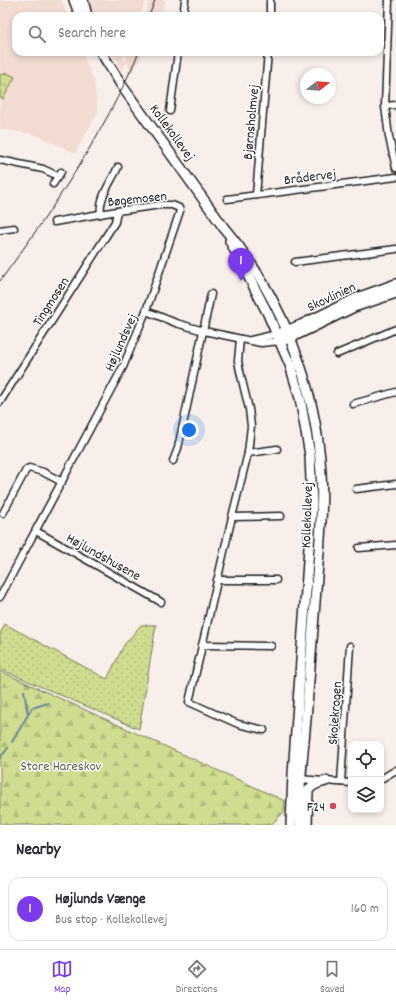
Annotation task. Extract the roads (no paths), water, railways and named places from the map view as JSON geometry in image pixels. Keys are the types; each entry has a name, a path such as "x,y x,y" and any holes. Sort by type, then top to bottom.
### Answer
{"street":[{"path":"74,0 78,12"},
{"path":"83,0 86,12"},
{"path":"184,12 185,0"},
{"path":"270,0 270,12"},
{"path":"389,0 386,106 389,137 396,168"},
{"name":"Kollekollevej","path":"103,56 122,86 224,228 284,336 309,396 318,441 322,490 320,539 297,779 291,825"},
{"path":"170,111 177,56"},
{"name":"Bjørnsholmvej","path":"256,194 268,56"},
{"path":"386,106 396,105"},
{"path":"0,160 44,169 59,174 53,184"},
{"name":"Bøgemosen","path":"101,214 101,201 118,167"},
{"name":"Brådervej","path":"227,199 256,194 396,177"},
{"name":"Bøgemosen","path":"54,222 161,205 176,206"},
{"name":"Højlundsvej","path":"0,597 123,367 146,311 179,215 179,208 176,206"},
{"name":"Tingmosen","path":"0,402 115,222 117,211"},
{"path":"0,230 14,228"},
{"path":"295,262 396,249"},
{"name":"Skovlinien","path":"284,336 357,298 396,284"},
{"name":"Skovlinien","path":"284,336 354,307 396,293"},
{"path":"173,461 178,448 211,294"},
{"path":"146,311 176,323 240,339 249,340 284,336"},
{"path":"337,354 396,329"},
{"path":"240,339 238,361 249,409 251,426 248,453 189,702 238,724 264,730"},
{"path":"352,404 396,392"},
{"path":"248,453 277,449"},
{"path":"3,512 26,470 29,468 42,472 62,482"},
{"path":"356,489 396,484"},
{"path":"232,517 281,516"},
{"name":"Højlundshusene","path":"36,531 161,602"},
{"path":"358,548 396,545"},
{"path":"217,580 276,580"},
{"path":"202,645 271,646"},
{"name":"Skolekrogen","path":"341,782 350,646"},
{"path":"384,777 396,770"},
{"path":"297,779 348,783"},
{"name":"Kollekollevej","path":"297,779 300,825"},
{"path":"307,825 308,791 310,787 326,781"}],"waterway":[{"path":"24,691 28,714"},
{"path":"12,742 32,708 48,703"},
{"path":"0,758 8,748"}],"tram line":[{"path":"150,12 155,0"},
{"path":"0,281 39,227 76,171 110,113 137,56"}],"place":[{"name":"Højlunds Vænge","path":"241,281"},
{"name":"F24","path":"333,806"}],"park label":[{"name":"Store Hareskov","path":"61,765"}]}
